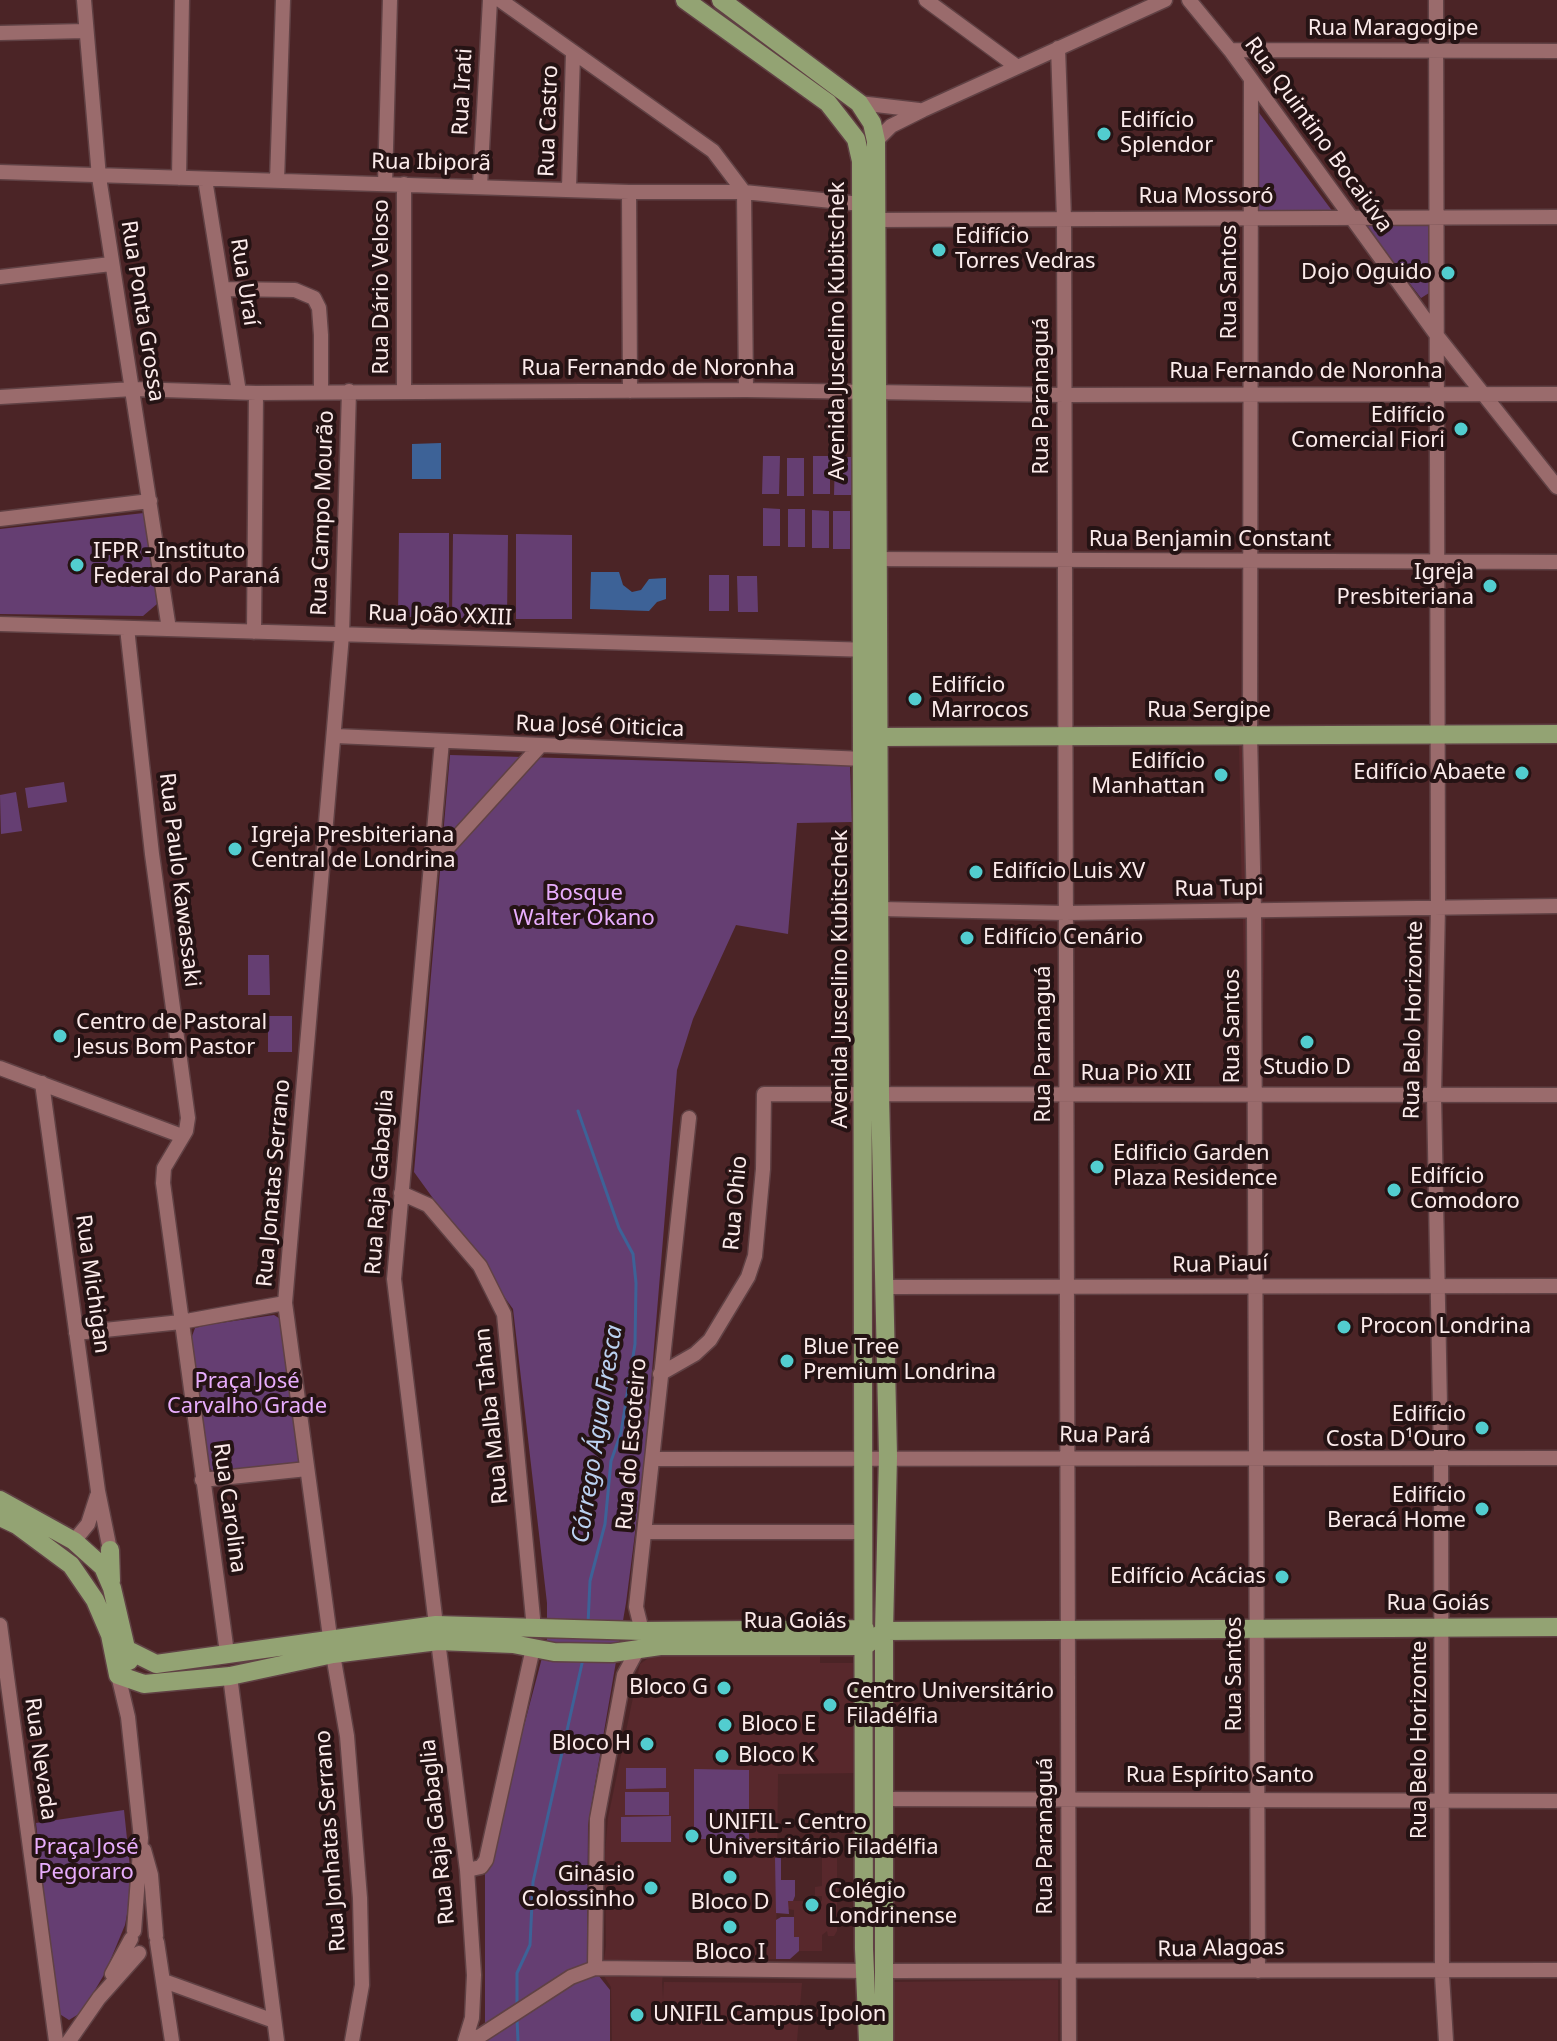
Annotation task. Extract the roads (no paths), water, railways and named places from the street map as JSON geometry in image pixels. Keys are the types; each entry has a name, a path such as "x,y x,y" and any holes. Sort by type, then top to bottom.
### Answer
{"main road":[{"name":"Avenida Juscelino Kubitschek","path":"685,0 817,94 842,117 859,146 869,393 873,1093 884,1287 888,1456 871,1635 864,1929 868,2041"},
{"name":"Avenida Juscelino Kubitschek","path":"721,0 859,103 872,123 876,141 876,220 869,393"},
{"path":"861,204 876,193"},
{"name":"Rua Sergipe","path":"870,748 1065,736 1557,734"},
{"name":"Avenida Juscelino Kubitschek","path":"870,748 881,909 873,1093 865,1183 865,1532 883,1799 884,2041"},
{"path":"865,1183 873,1217 873,1267 876,1280 884,1287"},
{"path":"0,1500 52,1528 78,1536 107,1552"},
{"path":"0,1517 29,1533 71,1565 95,1600 124,1677"},
{"path":"71,1565 78,1536"},
{"path":"71,1565 88,1570 107,1552"},
{"path":"107,1552 112,1588 128,1650 124,1677"},
{"name":"Rua Goiás","path":"437,1633 579,1653 635,1644 871,1635 1068,1630 1557,1627"},
{"path":"534,1629 553,1634 607,1636 635,1644"},
{"name":"Rua Goiás","path":"128,1650 156,1664 227,1653 331,1646 437,1633 534,1629 620,1630 635,1644"},
{"name":"Rua Goiás","path":"635,1644 648,1640 660,1646 871,1635"},
{"name":"Rua Goiás","path":"124,1677 144,1684 230,1676 331,1646"},
{"path":"864,1929 873,1966 884,1971"},
{"path":"865,1971 877,1984 878,2041"}],"street":[{"name":"Rua Ponta Grossa","path":"84,0 99,177 169,629"},
{"path":"179,178 182,0"},
{"path":"277,181 283,0"},
{"path":"385,184 390,0"},
{"name":"Rua Irati","path":"480,186 490,0"},
{"path":"500,0 713,151 744,192 746,390"},
{"path":"926,0 1016,66"},
{"path":"876,141 891,126 923,110 1165,0"},
{"name":"Rua Quintino Bocaiúva","path":"1189,0 1230,50 1438,337 1557,487"},
{"name":"Rua Belo Horizonte","path":"1436,0 1438,907 1434,1095 1441,1459 1442,1970 1446,2041"},
{"path":"0,33 85,31"},
{"name":"Rua Paranaguá","path":"1058,48 1064,219 1069,2041"},
{"name":"Rua Maragogipe","path":"1230,50 1557,51"},
{"name":"Rua Castro","path":"569,188 573,54"},
{"name":"Rua Santos","path":"1251,81 1253,563 1250,734 1254,911 1258,1971"},
{"path":"859,103 923,110"},
{"name":"Rua Ibiporã","path":"0,172 629,192 744,192 861,204"},
{"name":"Rua Uraí","path":"205,179 239,392"},
{"name":"Rua Dário Veloso","path":"404,184 404,390"},
{"path":"629,192 630,391"},
{"path":"861,204 876,220"},
{"name":"Rua Mossoró","path":"876,220 1557,217"},
{"path":"0,277 111,264"},
{"path":"224,289 295,290 314,298 319,308 321,392"},
{"path":"1415,305 1427,302 1437,290"},
{"name":"Rua Fernando de Noronha","path":"0,397 133,389 256,393 746,390 1064,395 1557,394"},
{"name":"Rua Campo Mourão","path":"342,635 349,391"},
{"path":"254,632 256,393"},
{"path":"0,519 150,501"},
{"name":"Rua Benjamin Constant","path":"870,559 1557,562"},
{"name":"Rua João XXIII","path":"0,624 872,650"},
{"name":"Rua Paulo Kawassaki","path":"127,628 152,854 188,1118 182,1136"},
{"name":"Rua Jonatas Serrano","path":"331,1646 285,1303 342,635"},
{"name":"Rua José Oiticica","path":"335,736 540,746 870,748"},
{"name":"Rua Raja Gabaglia","path":"442,741 394,1279 467,1870 474,1975 473,2039"},
{"path":"431,866 540,746"},
{"name":"Rua Tupi","path":"881,909 1065,913 1557,906"},
{"path":"0,1068 182,1136"},
{"name":"Rua Michigan","path":"42,1083 107,1552"},
{"name":"Rua Pio XII","path":"764,1094 1066,1097 1557,1095"},
{"name":"Rua Ohio","path":"660,1374 695,1354 710,1340 740,1296 748,1277 755,1256 764,1094"},
{"name":"Rua do Escoteiro","path":"595,1968 597,1819 624,1675 635,1644 636,1607 647,1532 660,1374 689,1118"},
{"name":"Rua Carolina","path":"182,1136 163,1177 227,1653"},
{"name":"Rua Malba Tahan","path":"401,1193 428,1205 480,1266 504,1314 534,1629"},
{"name":"Rua Piauí","path":"884,1287 1557,1286"},
{"path":"76,1333 181,1322 285,1303"},
{"name":"Rua Pará","path":"652,1459 866,1456 1256,1460 1557,1458"},
{"path":"202,1480 307,1469"},
{"name":"Rua Michigan","path":"78,1536 98,1491"},
{"path":"78,1536 94,1530 107,1552"},
{"path":"647,1532 865,1532"},
{"path":"620,1630 636,1607"},
{"name":"Rua Nevada","path":"0,1625 56,2041"},
{"name":"Rua Jonhatas Serrano","path":"331,1646 347,1736 360,1898 362,1985 352,2041"},
{"path":"467,1870 481,1867 486,1860 533,1648"},
{"path":"230,1676 277,2041"},
{"path":"99,1998 150,1946 151,1875 141,1838 124,1677"},
{"name":"Rua Espírito Santo","path":"883,1799 1442,1798 1557,1801"},
{"path":"141,1838 132,1947 150,1946"},
{"path":"69,2041 99,1998 132,1935 146,1928 164,1981 172,2041"},
{"path":"473,2039 571,1977 595,1968 865,1971"},
{"name":"Rua Alagoas","path":"884,1971 1557,1970"},
{"path":"164,1981 274,2021"}],"water":[{"path":"441,443 441,479 412,479 412,444"},
{"path":"591,572 619,572 623,585 632,592 641,590 649,579 666,578 666,599 657,602 649,611 590,609"}],"waterway":[{"name":"Córrego Água Fresca","path":"578,1111 619,1228 633,1254 636,1283 635,1344 621,1433 611,1461 605,1524 590,1581 588,1624"},
{"name":"Córrego Água Fresca","path":"517,2007 517,1973 530,1945 533,1882 583,1659"},
{"name":"Córrego Água Fresca","path":"517,2019 518,2041"}],"place":[{"name":"Edifício Splendor","path":"1104,134"},
{"name":"Edifício Torres Vedras","path":"939,250"},
{"name":"Dojo Oguido","path":"1448,273"},
{"name":"Edifício Comercial Fiori","path":"1461,429"},
{"name":"IFPR - Instituto Federal do Paraná","path":"77,565"},
{"name":"Igreja Presbiteriana","path":"1490,586"},
{"name":"Edifício Marrocos","path":"915,699"},
{"name":"Edifício Abaete","path":"1522,773"},
{"name":"Edifício Manhattan","path":"1221,775"},
{"name":"Igreja Presbiteriana Central de Londrina","path":"235,849"},
{"name":"Edifício Luis XV","path":"976,872"},
{"name":"Edifício Cenário","path":"967,938"},
{"name":"Centro de Pastoral Jesus Bom Pastor","path":"60,1036"},
{"name":"Studio D","path":"1307,1042"},
{"name":"Edificio Garden Plaza Residence","path":"1097,1167"},
{"name":"Edifício Comodoro","path":"1394,1190"},
{"name":"Procon Londrina","path":"1344,1327"},
{"name":"Blue Tree Premium Londrina","path":"787,1361"},
{"name":"Edifício Costa D¹Ouro","path":"1482,1428"},
{"name":"Edifício Beracá Home","path":"1482,1509"},
{"name":"Edifício Acácias","path":"1282,1577"},
{"name":"Bloco G","path":"724,1688"},
{"name":"Centro Universitário Filadélfia","path":"830,1705"},
{"name":"Bloco E","path":"725,1725"},
{"name":"Bloco H","path":"647,1744"},
{"name":"Bloco K","path":"722,1756"},
{"name":"UNIFIL - Centro Universitário Filadélfia","path":"692,1836"},
{"name":"Bloco D","path":"730,1877"},
{"name":"Ginásio Colossinho","path":"651,1888"},
{"name":"Colégio Londrinense","path":"812,1905"},
{"name":"Bloco I","path":"730,1927"},
{"name":"UNIFIL Campus Ipolon","path":"637,2015"}],"park label":[{"name":"Bosque Walter Okano","path":"584,906"},
{"name":"Praça José Carvalho Grade","path":"247,1394"},
{"name":"Praça José Pegoraro","path":"86,1860"}]}
